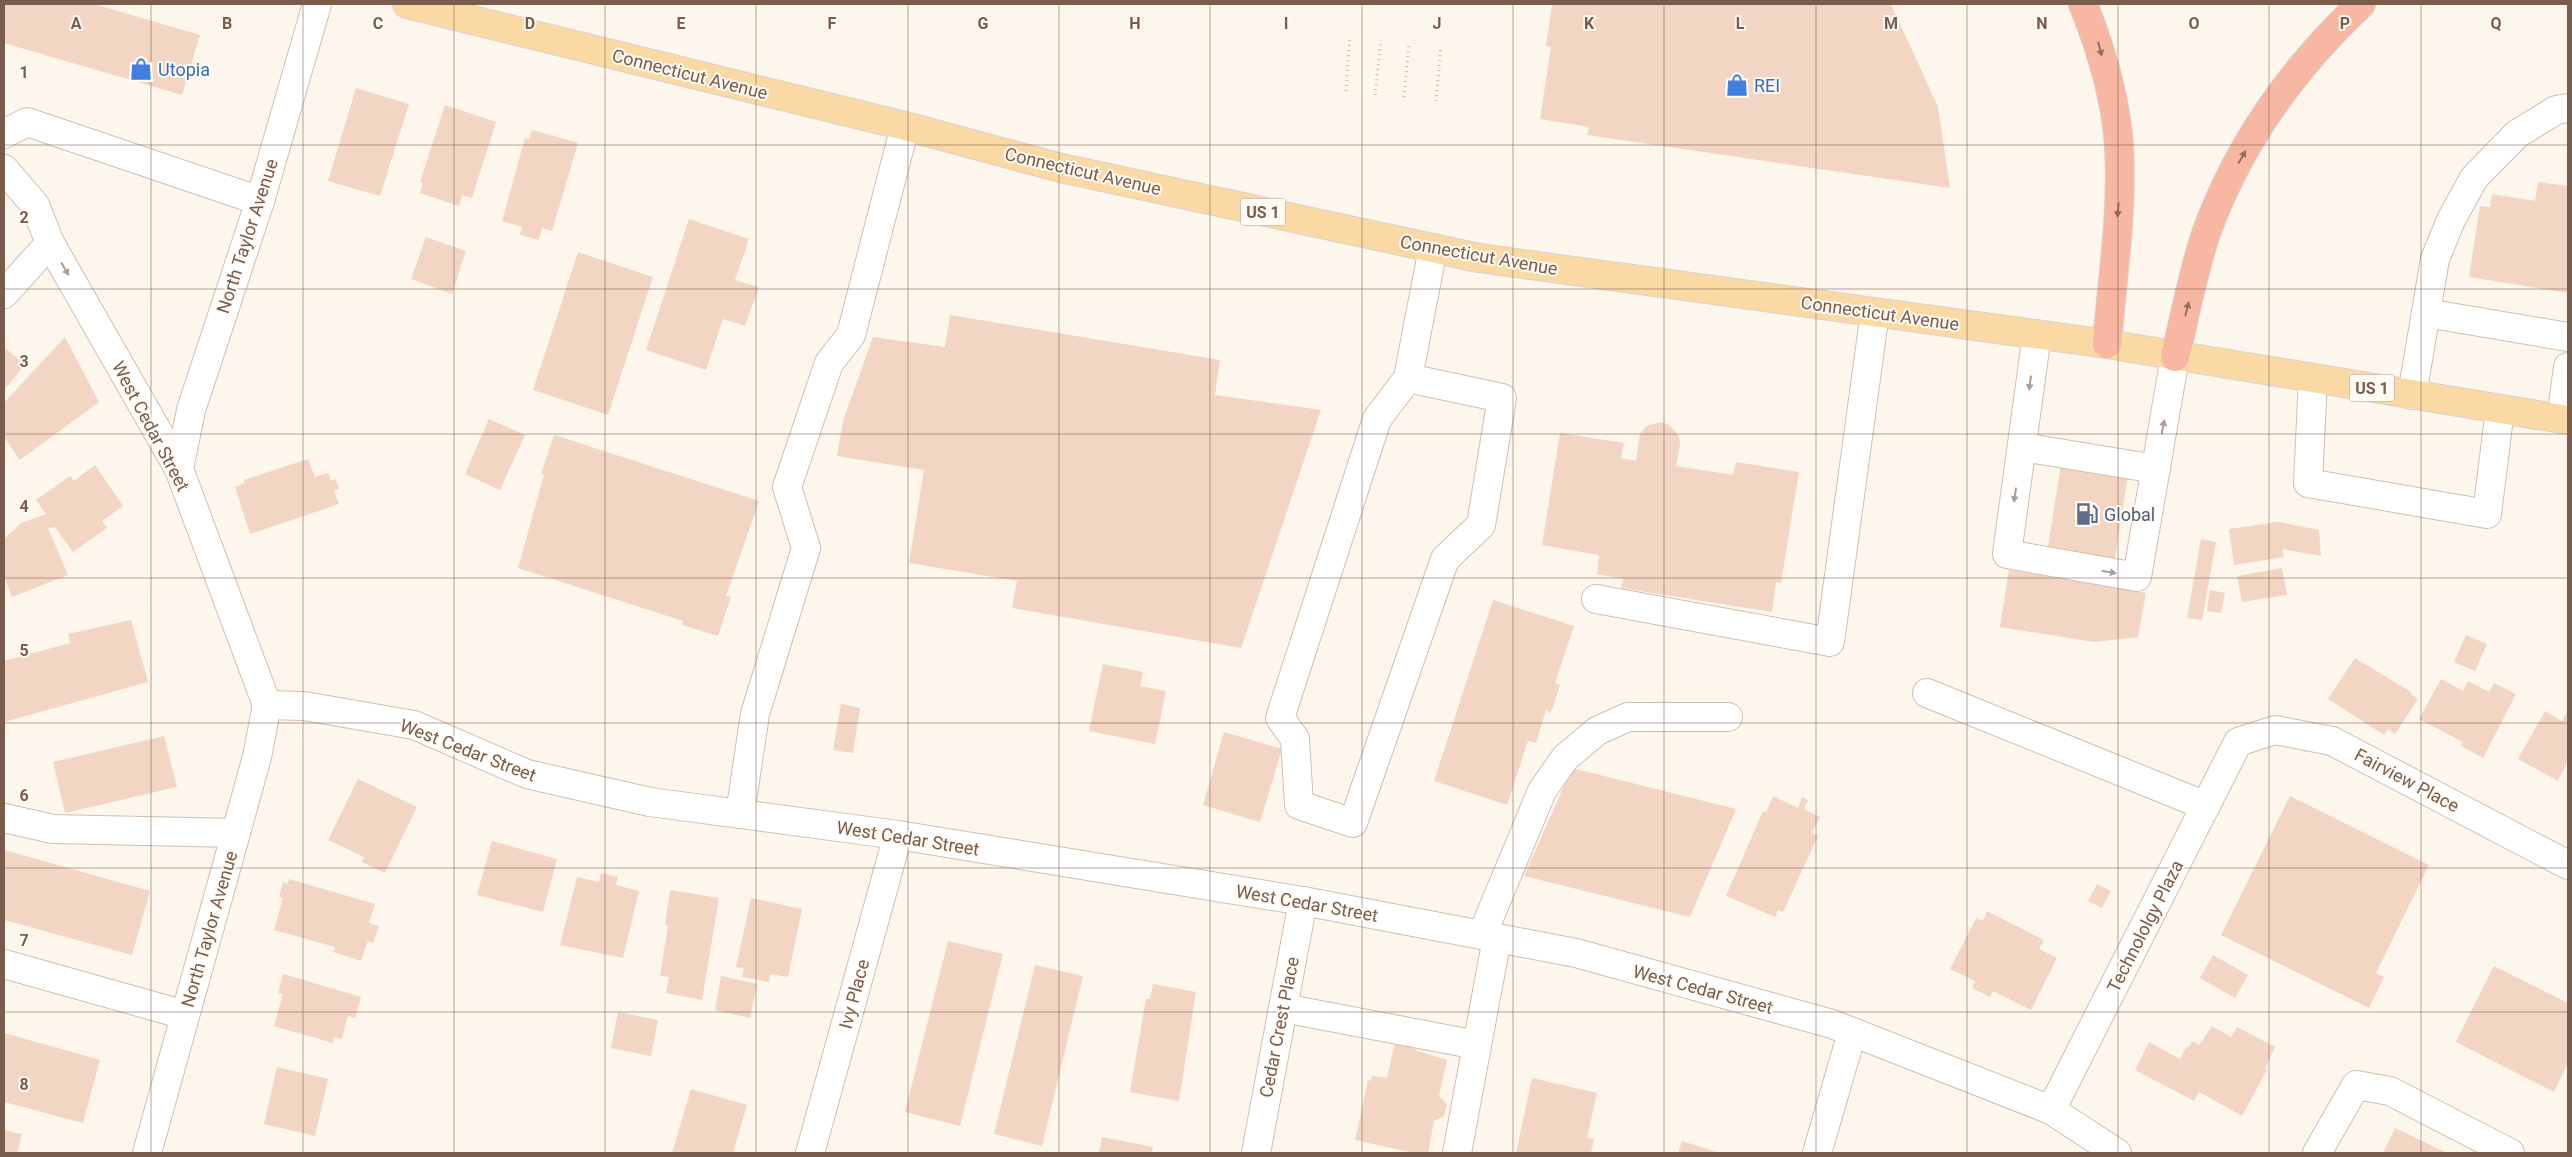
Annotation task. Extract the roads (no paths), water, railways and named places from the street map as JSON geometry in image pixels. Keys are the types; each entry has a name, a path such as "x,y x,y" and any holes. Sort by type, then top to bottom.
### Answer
{"highway":[{"path":"2083,4 2099,42 2112,97 2119,146 2119,194 2107,344"},
{"path":"2175,357 2208,229 2228,181 2288,83 2326,37 2361,4"}],"main road":[{"name":"Connecticut Avenue","path":"407,4 905,126 1061,168 1479,258 2107,344 2175,357 2565,420"}],"street":[{"name":"North Taylor Avenue","path":"179,469 191,410 260,201 317,4"},
{"path":"2412,395 2435,259 2451,220 2474,178 2517,134 2556,110 2568,108"},
{"path":"4,134 27,122 260,201"},
{"path":"740,814 755,714 806,548 787,487 828,363 850,335 905,126"},
{"name":"West Cedar Street","path":"4,169 35,205 50,243 179,469 267,705 304,706 414,726 526,774 650,802 898,835 1303,901 1576,953 1832,1024 2052,1110 2103,1149"},
{"path":"4,294 50,243"},
{"path":"1408,378 1502,398 1481,525 1445,559 1354,823 1299,805 1295,739 1280,718 1377,419 1408,378 1433,248"},
{"path":"1596,599 1830,642 1875,312"},
{"path":"2426,313 2568,337"},
{"path":"2037,334 2007,554 2137,576 2175,357"},
{"path":"2565,420 2568,367"},
{"path":"2314,379 2308,483 2487,514 2500,410"},
{"path":"2022,447 2156,469"},
{"path":"1927,693 2206,806"},
{"name":"North Taylor Avenue","path":"147,1153 257,757 267,705"},
{"path":"1457,1153 1477,1045 1490,937 1542,791 1565,758 1597,731 1628,717 1728,717"},
{"name":"Fairview Place","path":"2238,742 2275,730 2332,741 2568,865"},
{"name":"Technololgy Plaza","path":"2052,1110 2238,742"},
{"path":"4,818 53,829 235,834"},
{"name":"Ivy Place","path":"810,1153 898,835"},
{"name":"Cedar Crest Place","path":"1256,1153 1303,901"},
{"path":"4,964 185,1015"},
{"path":"1283,1008 1477,1045"},
{"path":"1817,1153 1852,1032"},
{"path":"2317,1153 2356,1085 2390,1091 2510,1153"}],"place":[{"name":"Utopia","path":"141,69"},
{"name":"REI","path":"1737,85"},
{"name":"Global","path":"2087,514"}]}
